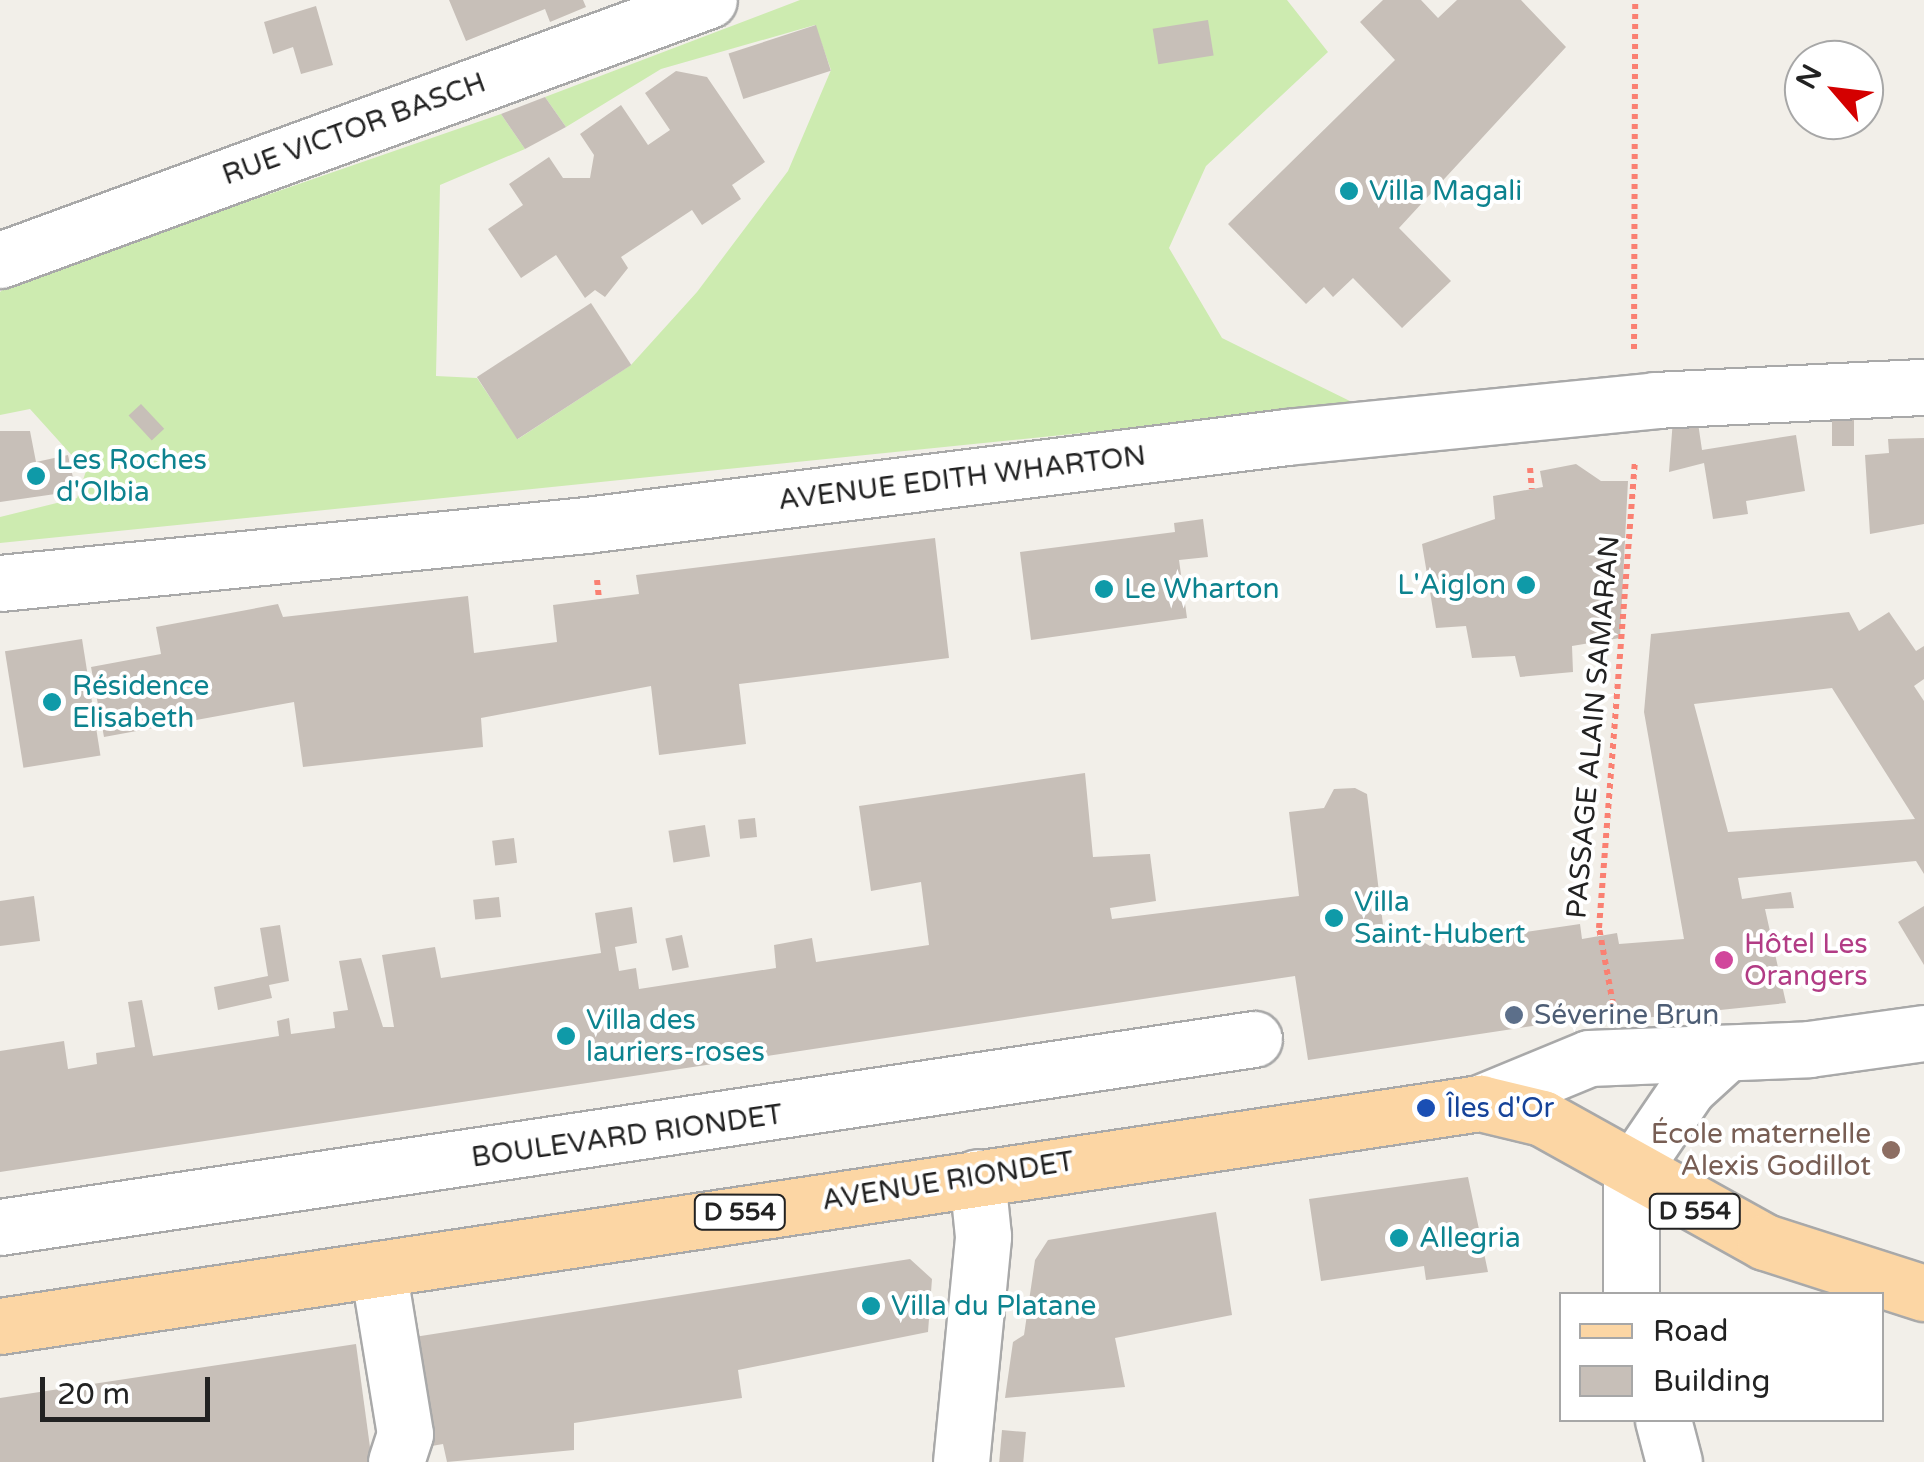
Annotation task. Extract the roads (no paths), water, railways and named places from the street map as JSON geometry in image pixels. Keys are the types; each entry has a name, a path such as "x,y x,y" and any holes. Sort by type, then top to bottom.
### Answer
{"main road":[{"name":"D 554","path":"1480,1102 1542,1118 1630,1172 1765,1242 1924,1293"},
{"name":"AVENUE RIONDET","path":"0,1326 1480,1102"}],"street":[{"name":"RUE VICTOR BASCH","path":"0,260 709,0"},
{"name":"AVENUE EDITH WHARTON","path":"0,582 586,525 1304,436 1655,400 1924,386"},
{"path":"1480,1102 1590,1058 1724,1055 1924,1033"},
{"name":"BOULEVARD RIONDET","path":"0,1227 1254,1039"},
{"path":"1631,1292 1630,1172 1688,1088 1724,1055"},
{"path":"961,1462 983,1236 977,1177"},
{"path":"378,1269 405,1434 396,1462"},
{"path":"1664,1422 1674,1462"}],"place":[{"name":"Villa Magali","path":"1349,191"},
{"name":"Les Roches d'Olbia","path":"36,476"},
{"name":"L'Aiglon","path":"1526,585"},
{"name":"Le Wharton","path":"1104,589"},
{"name":"Résidence Elisabeth","path":"52,702"},
{"name":"Villa Saint-Hubert","path":"1334,918"},
{"name":"Hôtel Les Orangers","path":"1724,960"},
{"name":"Séverine Brun","path":"1514,1015"},
{"name":"Villa des lauriers-roses","path":"566,1036"},
{"name":"Îles d'Or","path":"1426,1108"},
{"name":"École maternelle Alexis Godillot","path":"1891,1150"},
{"name":"Allegria","path":"1399,1238"},
{"name":"Villa du Platane","path":"871,1306"}]}
